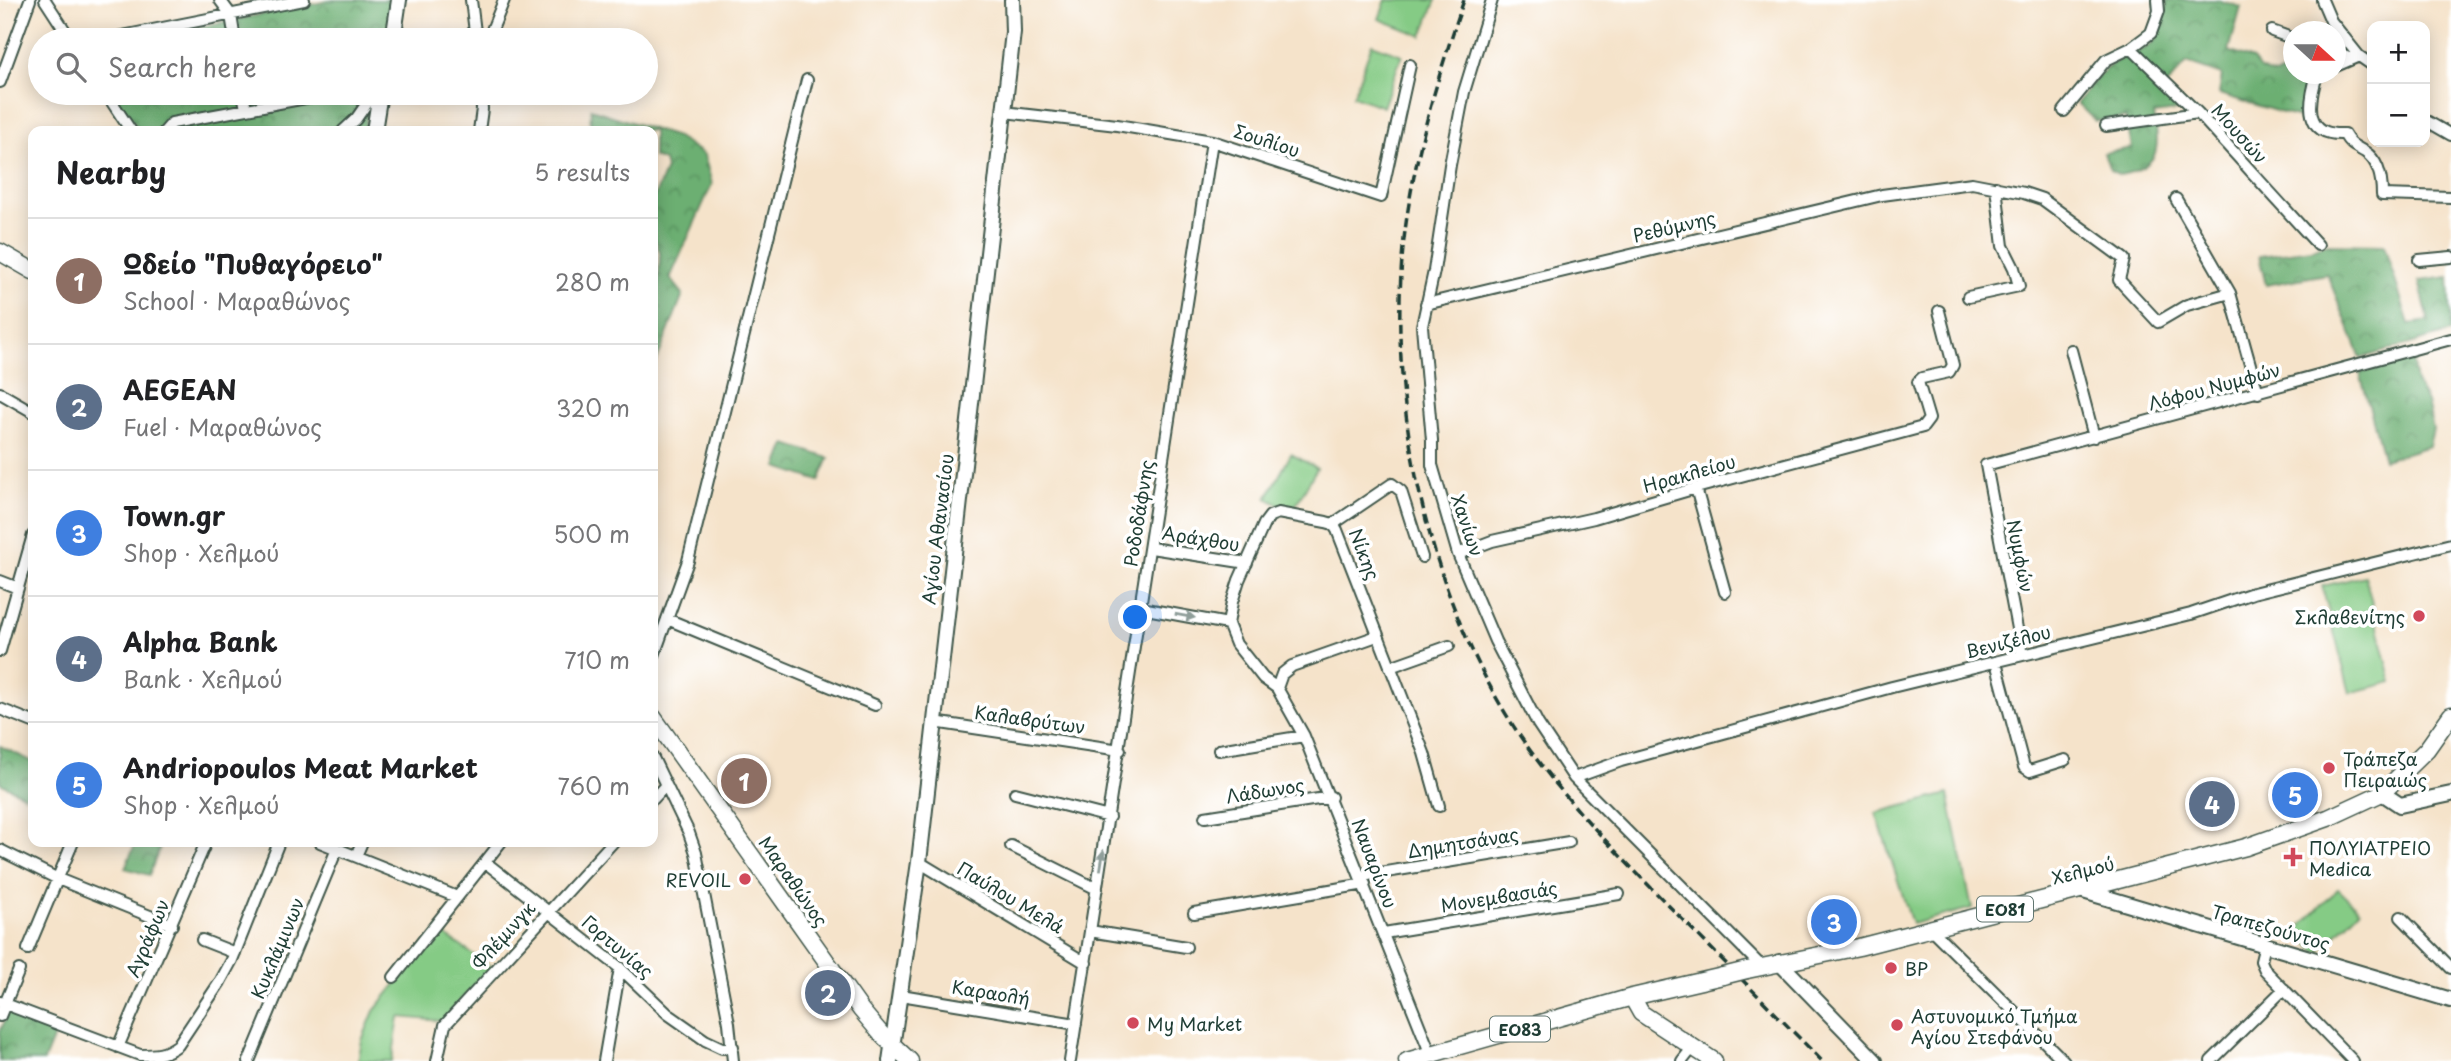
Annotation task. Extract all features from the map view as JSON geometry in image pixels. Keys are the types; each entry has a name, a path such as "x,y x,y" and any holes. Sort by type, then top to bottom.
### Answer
{"main road":[{"path":"0,252 28,268"},
{"name":"Χελμού","path":"1632,997 1779,962 1859,947 2246,847 2328,818 2382,793 2427,749 2451,715"},
{"name":"Μαραθώνος","path":"658,724 891,1053 910,1061"},
{"path":"1632,997 1641,1013 1714,1061"},
{"name":"ΕΟ83","path":"1407,1061 1632,997"}],"street":[{"path":"0,82 30,0"},
{"path":"45,0 63,28"},
{"path":"220,0 232,15 234,28"},
{"path":"164,28 304,0"},
{"path":"395,28 399,0"},
{"path":"471,0 474,28"},
{"path":"493,28 504,0"},
{"name":"Αγίου Αθανασίου","path":"891,1053 919,862 1013,32 1012,0"},
{"name":"Χανίων","path":"1492,0 1464,92 1422,326 1432,465 1458,554 1495,641 1521,694 1555,751 1574,778 1754,968"},
{"path":"2063,111 2106,60 2131,48 2151,33 2159,11 2158,0"},
{"path":"2322,0 2331,21 2355,57"},
{"path":"2272,31 2283,35"},
{"name":"Μουσών","path":"2131,48 2198,113 2318,245"},
{"path":"2346,55 2367,63"},
{"path":"2346,61 2355,57"},
{"name":"Σουλίου","path":"1004,112 1117,125 1212,141 1381,197 1410,65"},
{"path":"658,644 688,561 807,80"},
{"path":"2314,84 2311,112 2316,125 2329,135 2344,134 2353,147 2365,152 2376,165 2382,180 2382,195 2451,197"},
{"path":"114,105 128,126"},
{"path":"245,105 246,109"},
{"path":"169,126 172,123 268,105"},
{"path":"348,126 367,105"},
{"path":"374,126 376,105"},
{"path":"480,126 482,105"},
{"path":"2106,126 2198,113"},
{"path":"2430,123 2451,135"},
{"name":"Ροδοδάφνης","path":"1070,1061 1212,141"},
{"name":"Ρεθύμνης","path":"1426,304 1882,195 1972,183 2042,199 2124,259 2119,279 2158,323 2187,305 2230,293"},
{"path":"1968,297 2019,286 2003,246 1996,187"},
{"path":"2176,199 2230,293 2258,393"},
{"path":"2419,260 2451,257"},
{"name":"Ηρακλείου","path":"1458,554 1492,541 1594,518 1923,427 1929,419 1918,382 1922,378 1949,372 1953,365 1939,311"},
{"name":"Λόφου Νυμφών","path":"1986,464 2451,339"},
{"path":"2071,350 2094,437"},
{"path":"0,393 28,409"},
{"name":"Νυμφών","path":"1986,464 2022,655"},
{"path":"1333,524 1392,484 1401,491 1422,557"},
{"path":"1696,488 1725,592"},
{"name":"Νίκης","path":"1228,624 1231,603 1270,516 1278,513 1333,524 1423,753 1439,806"},
{"name":"Βενιζέλου","path":"1574,778 1634,757 1892,687 2191,614 2253,593 2451,544"},
{"name":"Αράχθου","path":"1151,548 1247,563"},
{"path":"0,651 28,553"},
{"path":"22,574 28,577"},
{"path":"0,581 18,588"},
{"path":"1141,608 1228,624 1236,643 1263,678 1277,688 1282,674 1292,666 1377,636"},
{"path":"667,619 874,705"},
{"path":"1390,667 1449,646"},
{"path":"1996,662 2024,767 2030,771 2065,760"},
{"name":"Ναυαρίνου","path":"1277,688 1304,736 1331,797 1431,1055"},
{"path":"0,709 28,720"},
{"name":"Καλαβρύτων","path":"934,722 1120,750"},
{"path":"1219,750 1304,736"},
{"path":"658,768 696,853 733,1047 733,1061"},
{"path":"658,794 666,785"},
{"path":"1016,793 1109,817"},
{"path":"2382,793 2400,805 2451,794"},
{"name":"Λάδωνος","path":"1205,817 1331,797"},
{"name":"Δημητσάνας","path":"1194,913 1569,842"},
{"path":"1011,846 1097,889"},
{"path":"28,949 71,847"},
{"name":"Αγράφων","path":"118,1047 204,847"},
{"path":"3,1003 140,1055 168,1052 178,1045 220,982 235,953 277,847"},
{"path":"332,847 457,897"},
{"path":"356,856 360,847"},
{"path":"394,977 497,847"},
{"name":"Φλέμινγκ","path":"437,1061 445,1025 608,847"},
{"name":"Κυκλάμινων","path":"249,1061 337,849"},
{"path":"0,850 58,879 172,925"},
{"name":"Γορτυνίας","path":"485,862 620,968 668,1013 705,1040 722,1048 733,1047"},
{"name":"Παύλου Μελά","path":"919,862 1086,963"},
{"name":"Τραπεζούντος","path":"2080,890 2451,1000"},
{"name":"Μονεμβασιάς","path":"1384,933 1619,894"},
{"path":"2401,917 2451,968"},
{"path":"1930,928 2064,1061"},
{"path":"1090,932 1186,947"},
{"path":"202,940 235,953"},
{"path":"2265,945 2261,961 2265,970 2353,1061"},
{"path":"1779,962 1875,1061"},
{"path":"604,1061 620,968"},
{"path":"0,1016 3,1003 19,970"},
{"path":"2211,1061 2284,989"},
{"name":"Καραολή","path":"901,995 1076,1024"},
{"path":"1682,1061 1693,1047"}],"green space":[{"path":"333,0 392,0 388,28 195,28"},
{"path":"1386,0 1436,0 1422,36 1379,19"},
{"path":"2166,0 2218,0 2241,7 2229,51 2253,60 2260,69 2274,75 2283,73 2283,84 2310,84 2305,103 2309,121 2219,94 2222,75 2187,63 2164,88 2188,109 2154,114 2157,138 2150,162 2133,172 2120,175 2110,170 2104,153 2132,148 2126,118 2095,121 2077,103 2109,66 2145,49 2155,40 2167,6"},
{"path":"1372,44 1402,55 1383,107 1353,96"},
{"path":"122,105 369,105 365,126 136,126"},
{"path":"591,109 643,126 590,126"},
{"path":"658,131 677,137 704,155 712,184 670,278 683,294 658,357 658,188 666,169 664,161 658,159"},
{"path":"2325,244 2384,245 2409,324 2429,321 2419,281 2449,277 2451,332 2361,358 2327,274 2266,285 2259,256 2312,249"},
{"path":"2412,357 2416,383 2427,402 2433,429 2429,446 2384,460 2360,373"},
{"path":"786,444 829,458 819,481 777,467"},
{"path":"1291,454 1317,468 1292,512 1267,498"},
{"path":"2365,576 2392,682 2350,693 2322,586"},
{"path":"0,746 28,760 28,788 25,796 0,783"},
{"path":"1948,794 1972,908 1912,924 1876,813"},
{"path":"134,847 160,847 149,875 125,868"},
{"path":"2338,889 2360,910 2318,953 2296,931"},
{"path":"439,931 491,967 442,1021 399,1017 392,1061 358,1061 362,1040 374,1011"},
{"path":"9,1010 57,1029 44,1061 0,1061 0,1032"}],"railway":[{"path":"1464,0 1435,91 1412,184 1403,248 1400,311 1402,376 1410,442 1423,508 1441,572 1465,634 1493,693 1543,767 1613,848 1822,1061"}],"place":[{"name":"Σκλαβενίτης","path":"2419,616"},
{"name":"Τράπεζα Πειραιώς","path":"2329,768"},
{"name":"Ωδείο \"Πυθαγόρειο\"","path":"744,781"},
{"name":"Andriopoulos Meat Market","path":"2295,795"},
{"name":"Alpha Bank","path":"2212,804"},
{"name":"ΠΟΛΥΙΑΤΡΕΙΟ Medica","path":"2293,857"},
{"name":"REVOIL","path":"745,879"},
{"name":"Town.gr","path":"1834,922"},
{"name":"BP","path":"1891,968"},
{"name":"AEGEAN","path":"828,993"},
{"name":"My Market","path":"1133,1023"},
{"name":"Αστυνομικό Τμήμα Αγίου Στεφάνου","path":"1897,1025"}]}
